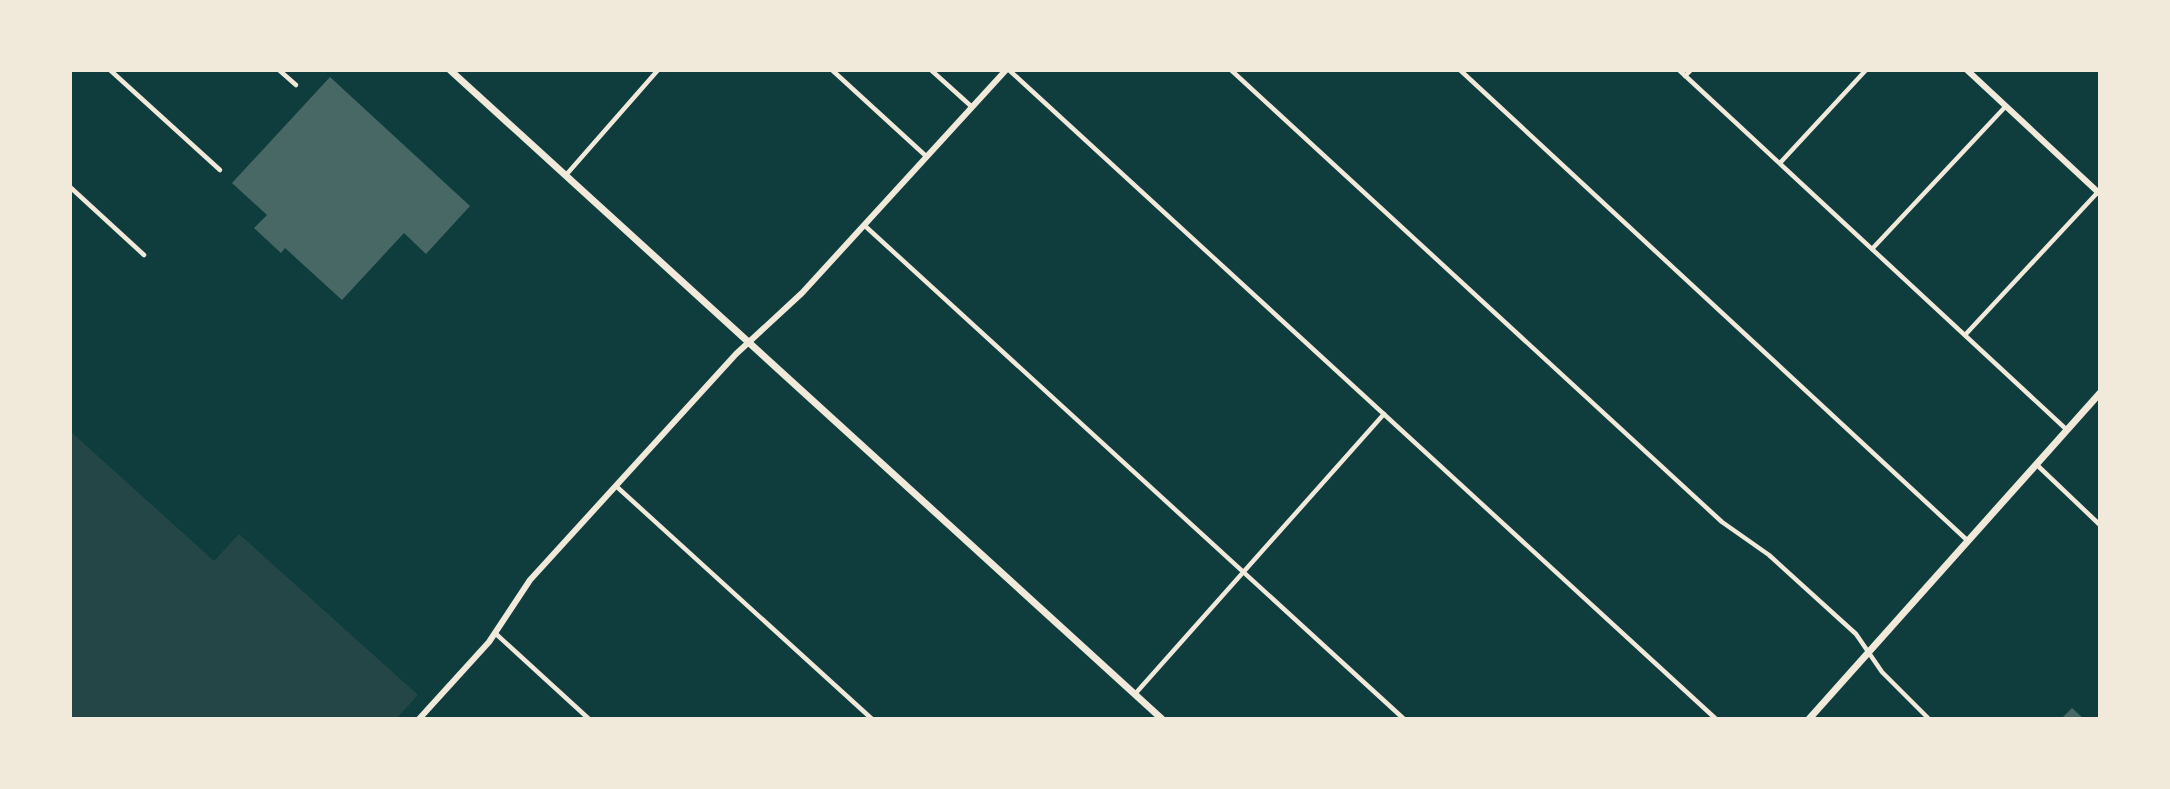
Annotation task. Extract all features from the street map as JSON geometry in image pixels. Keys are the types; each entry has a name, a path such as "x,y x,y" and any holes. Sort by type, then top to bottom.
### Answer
{"main road":[{"path":"450,70 1162,719"},
{"path":"1809,719 2100,393"}],"street":[{"path":"110,70 220,170"},
{"path":"279,70 296,85"},
{"path":"832,70 927,157"},
{"path":"931,70 972,108"},
{"path":"419,719 495,633 530,580 615,486 748,343 802,293 1008,70 1716,719"},
{"path":"1231,70 1722,522 1787,570 1856,634 1882,672 1929,719"},
{"path":"1460,70 1968,541"},
{"path":"1679,70 2067,429"},
{"path":"1685,76 1691,70"},
{"path":"1780,163 1866,70"},
{"path":"1965,335 2099,193 1967,70"},
{"path":"565,175 654,71"},
{"path":"1872,248 2006,106"},
{"path":"70,187 144,255"},
{"path":"864,224 1404,719"},
{"path":"1135,694 1384,414"},
{"path":"2036,464 2100,525"},
{"path":"615,486 872,719"},
{"path":"495,633 589,719"}],"shaded area":[{"path":"70,431 214,561 239,534 418,695 396,719 70,719"}],"building":[{"path":"330,77 470,206 426,254 404,233 342,300 285,248 281,253 254,228 267,215 232,183"},
{"path":"2072,708 2084,719 2061,719"}]}
